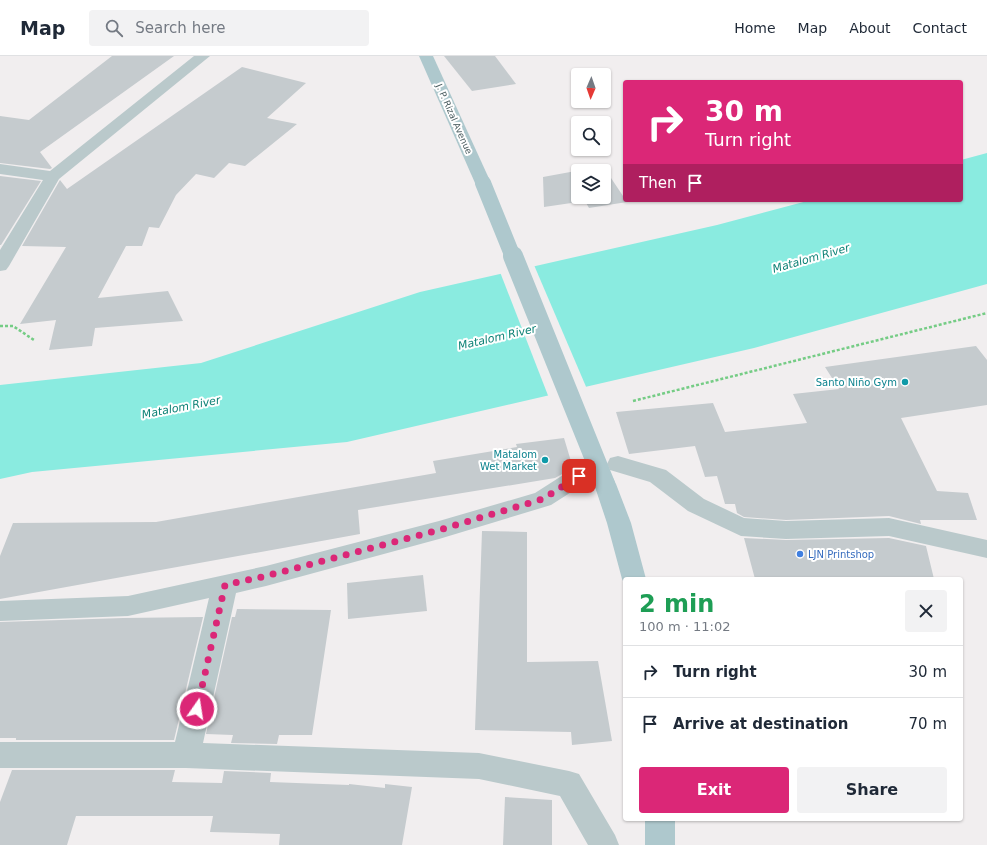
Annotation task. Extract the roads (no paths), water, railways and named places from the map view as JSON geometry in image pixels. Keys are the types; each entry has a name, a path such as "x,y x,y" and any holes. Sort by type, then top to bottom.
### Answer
{"main road":[{"name":"J. P. Rizal Avenue","path":"426,56 483,183 605,484 620,523 634,577"},
{"path":"660,821 660,845"}],"street":[{"path":"0,266 23,225 54,176 203,56"},
{"path":"0,168 54,176"},
{"path":"618,464 658,476 696,505 741,527 786,530 889,527 987,549"},
{"path":"0,611 128,606 266,576 439,530 543,499 579,476"},
{"path":"186,755 225,585"},
{"path":"0,755 186,755 479,766 569,784 604,845"}],"water":[{"name":"Matalom River","path":"987,153 987,284 754,348 347,442 32,472 0,479 0,385 201,363 420,292 717,225 803,202 963,202 963,159"}],"place":[{"name":"Santo Niño Gym","path":"905,382"},
{"name":"Matalom Wet Market","path":"545,460"},
{"name":"LJN Printshop","path":"800,554"}]}
